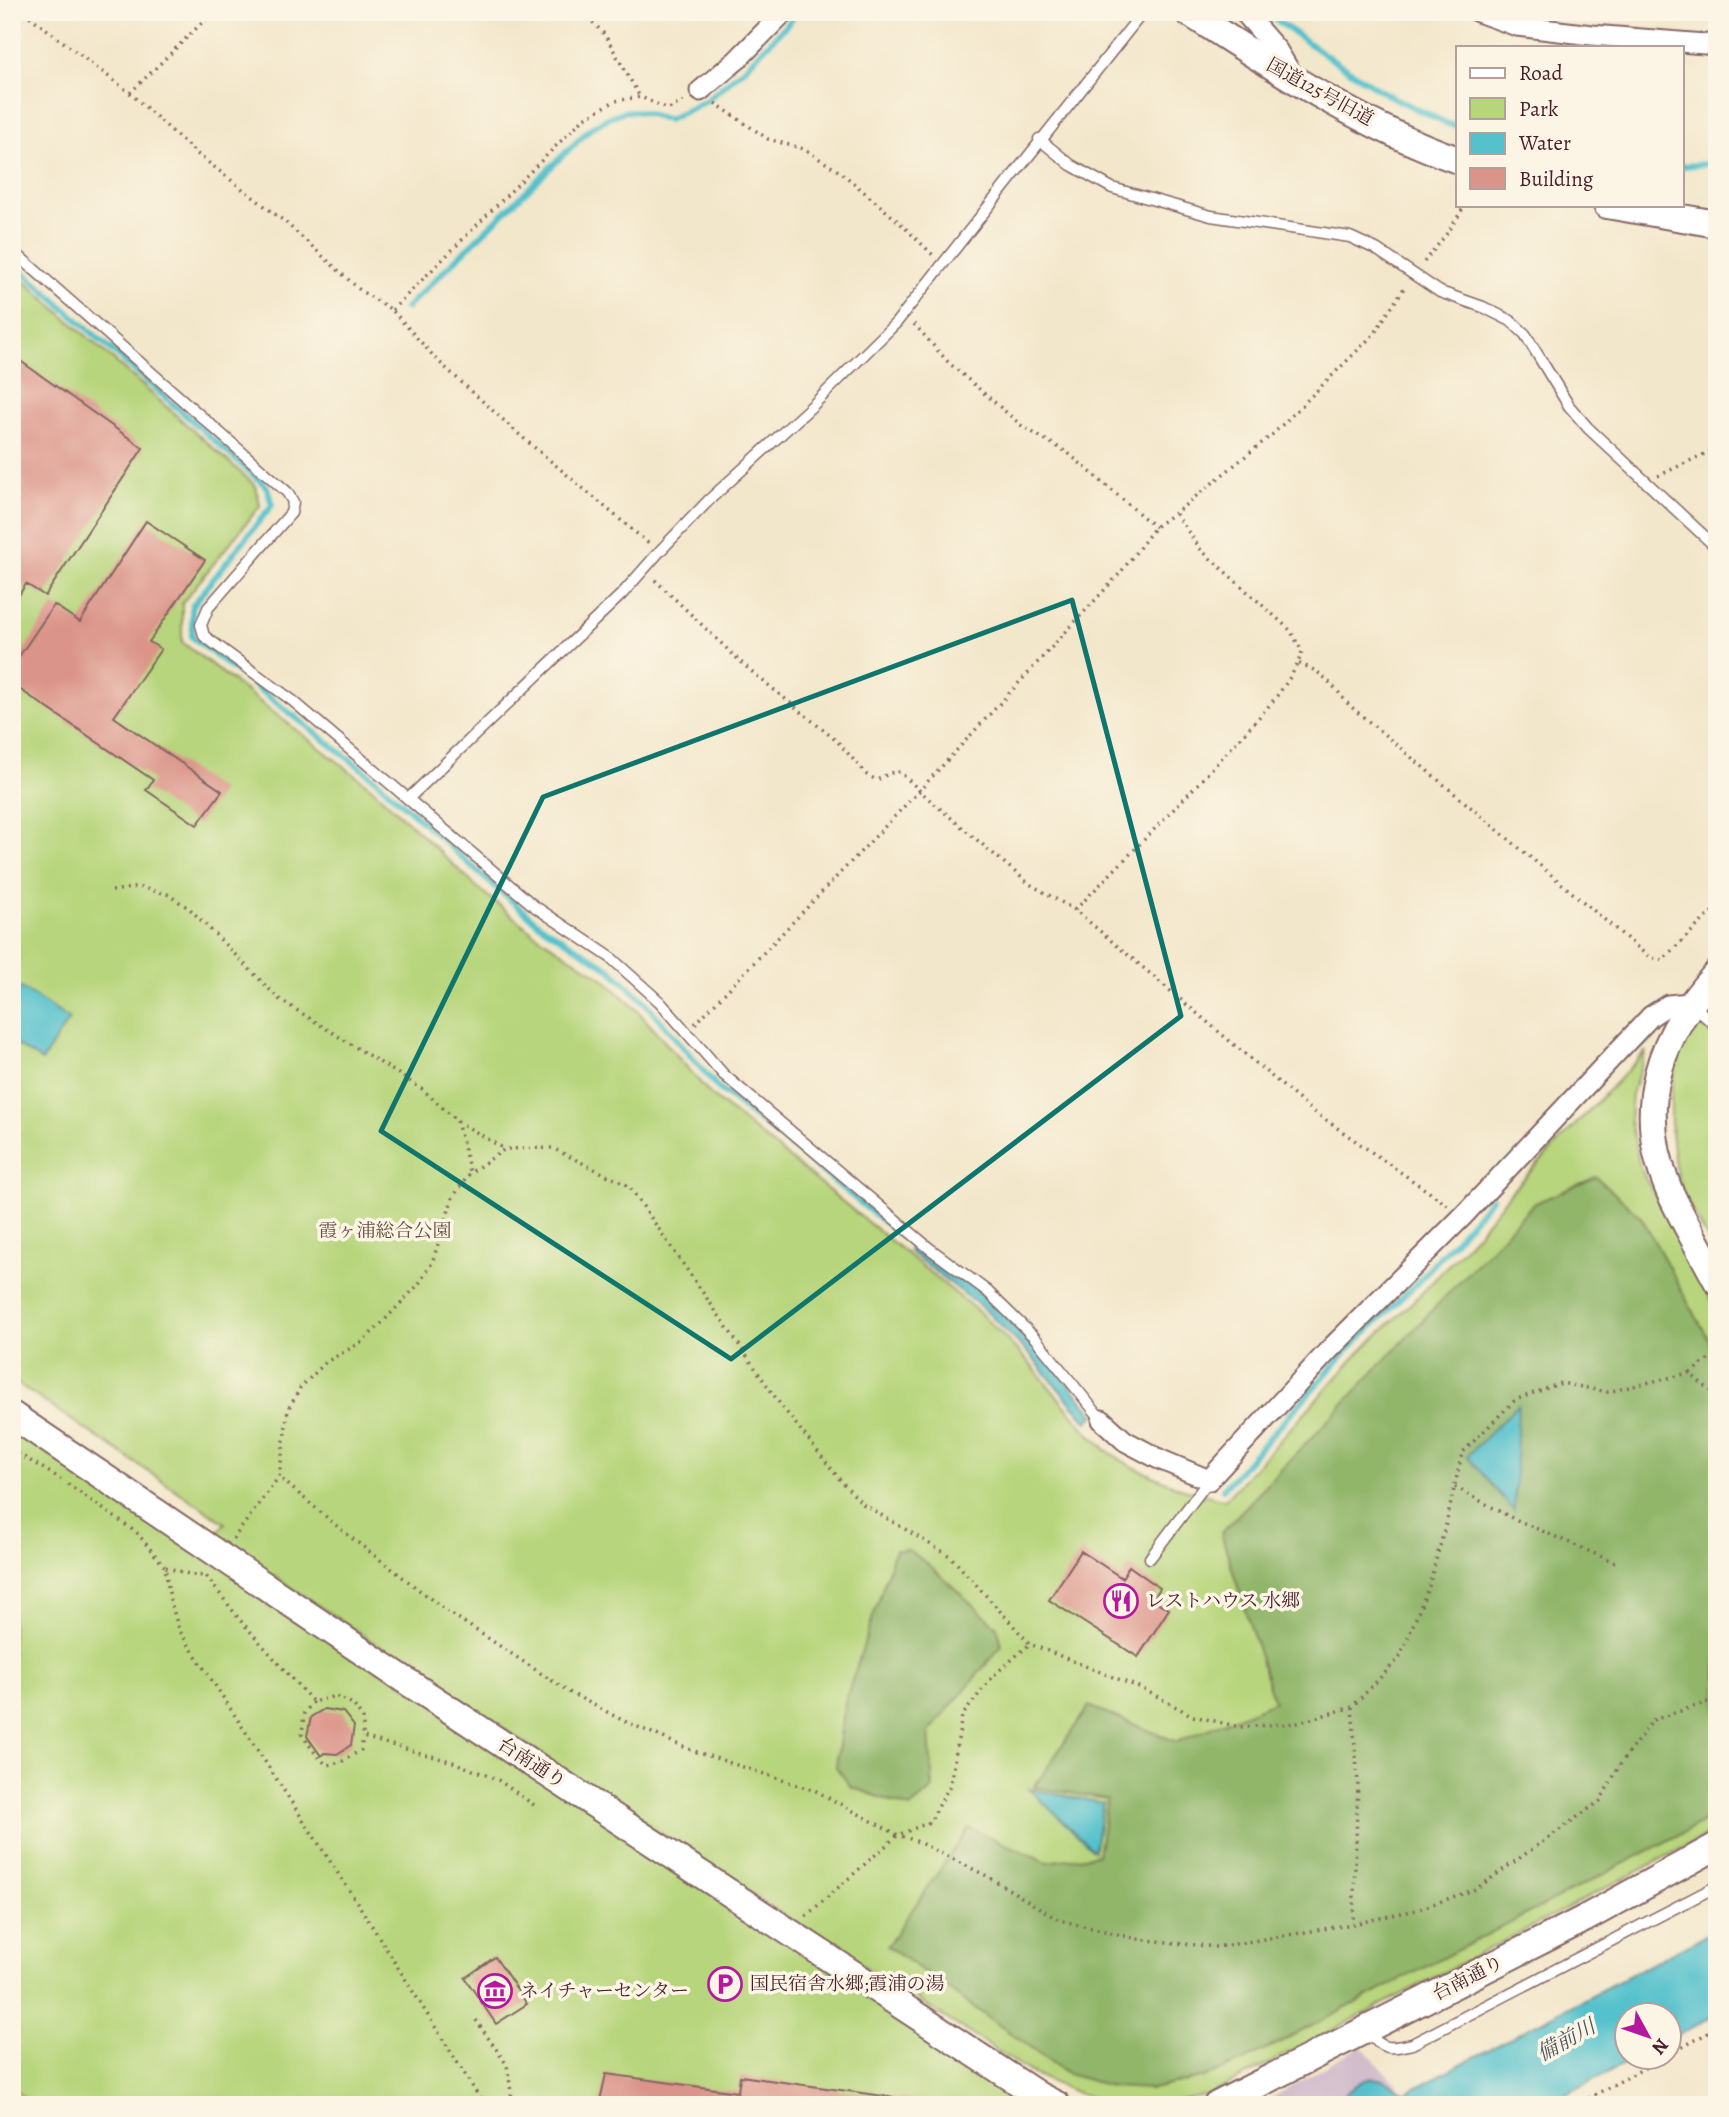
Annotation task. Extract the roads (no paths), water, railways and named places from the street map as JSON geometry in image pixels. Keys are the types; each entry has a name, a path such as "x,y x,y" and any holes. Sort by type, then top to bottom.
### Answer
{"street":[{"path":"700,91 737,60 784,12"},
{"name":"国道125号旧道","path":"1188,12 1294,79 1386,130 1456,159"},
{"path":"1244,12 1277,50 1294,79"},
{"path":"1478,12 1517,26 1592,36 1717,45"},
{"path":"1613,206 1717,224"},
{"path":"1717,972 1690,1003 1666,1046 1656,1076 1652,1100 1657,1157 1669,1190 1717,1281"},
{"path":"1102,1420 1125,1441 1209,1480 1329,1350 1464,1216 1651,1016 1668,1005 1690,1003"},
{"name":"台南通り","path":"12,1415 394,1674 1057,2105"},
{"name":"台南通り","path":"1217,2105 1584,1919 1717,1846"}],"lane":[{"path":"409,798 622,594 709,500 812,406 903,312 1143,12"},
{"path":"1040,139 1071,165 1112,188 1211,216 1350,237 1376,249 1440,292 1483,307 1510,321 1525,334 1569,406 1588,428 1717,548"},
{"path":"12,250 288,492 293,502 291,513 208,608 201,625 204,636 293,701 534,906 610,957 660,1002 724,1075 929,1248 987,1291 1035,1338 1102,1420"},
{"path":"1690,1003 1717,1027"},
{"path":"1150,1558 1209,1480"},
{"path":"1367,2029 1383,2047 1412,2045 1717,1886"}],"water":[{"path":"12,982 69,1019 42,1061 12,1042"},
{"path":"912,1239 992,1301 1037,1347 1095,1415 1087,1422 1030,1355 985,1310 909,1251"},
{"path":"1518,1405 1514,1511 1467,1456"},
{"path":"1029,1789 1103,1803 1094,1851"},
{"name":"備前川","path":"1717,1929 1717,2014 1684,2032 1684,2002 1614,2002 1614,2069 1546,2105 1386,2105 1379,2098 1369,2097 1360,2105 1349,2105 1342,2097 1359,2083 1373,2078 1388,2082 1406,2093"}],"waterway":[{"path":"406,308 591,128 612,116 628,111 668,120 707,100 745,68 799,12"},
{"path":"1265,12 1386,94 1456,126"},
{"path":"1684,166 1717,163"},
{"path":"12,262 267,487 272,505 192,606 192,637 375,779 539,924 610,969 644,1001 717,1087 915,1247"},
{"path":"1628,1052 1648,1041"},
{"path":"1223,1489 1352,1345 1417,1283 1492,1198"}],"place":[{"name":"レストハウス 水郷","path":"1121,1601"},
{"name":"国民宿舎水郷;霞浦の湯","path":"725,1984"},
{"name":"ネイチャーセンター","path":"495,1991"}],"park label":[{"name":"霞ヶ浦総合公園","path":"385,1231"}]}
